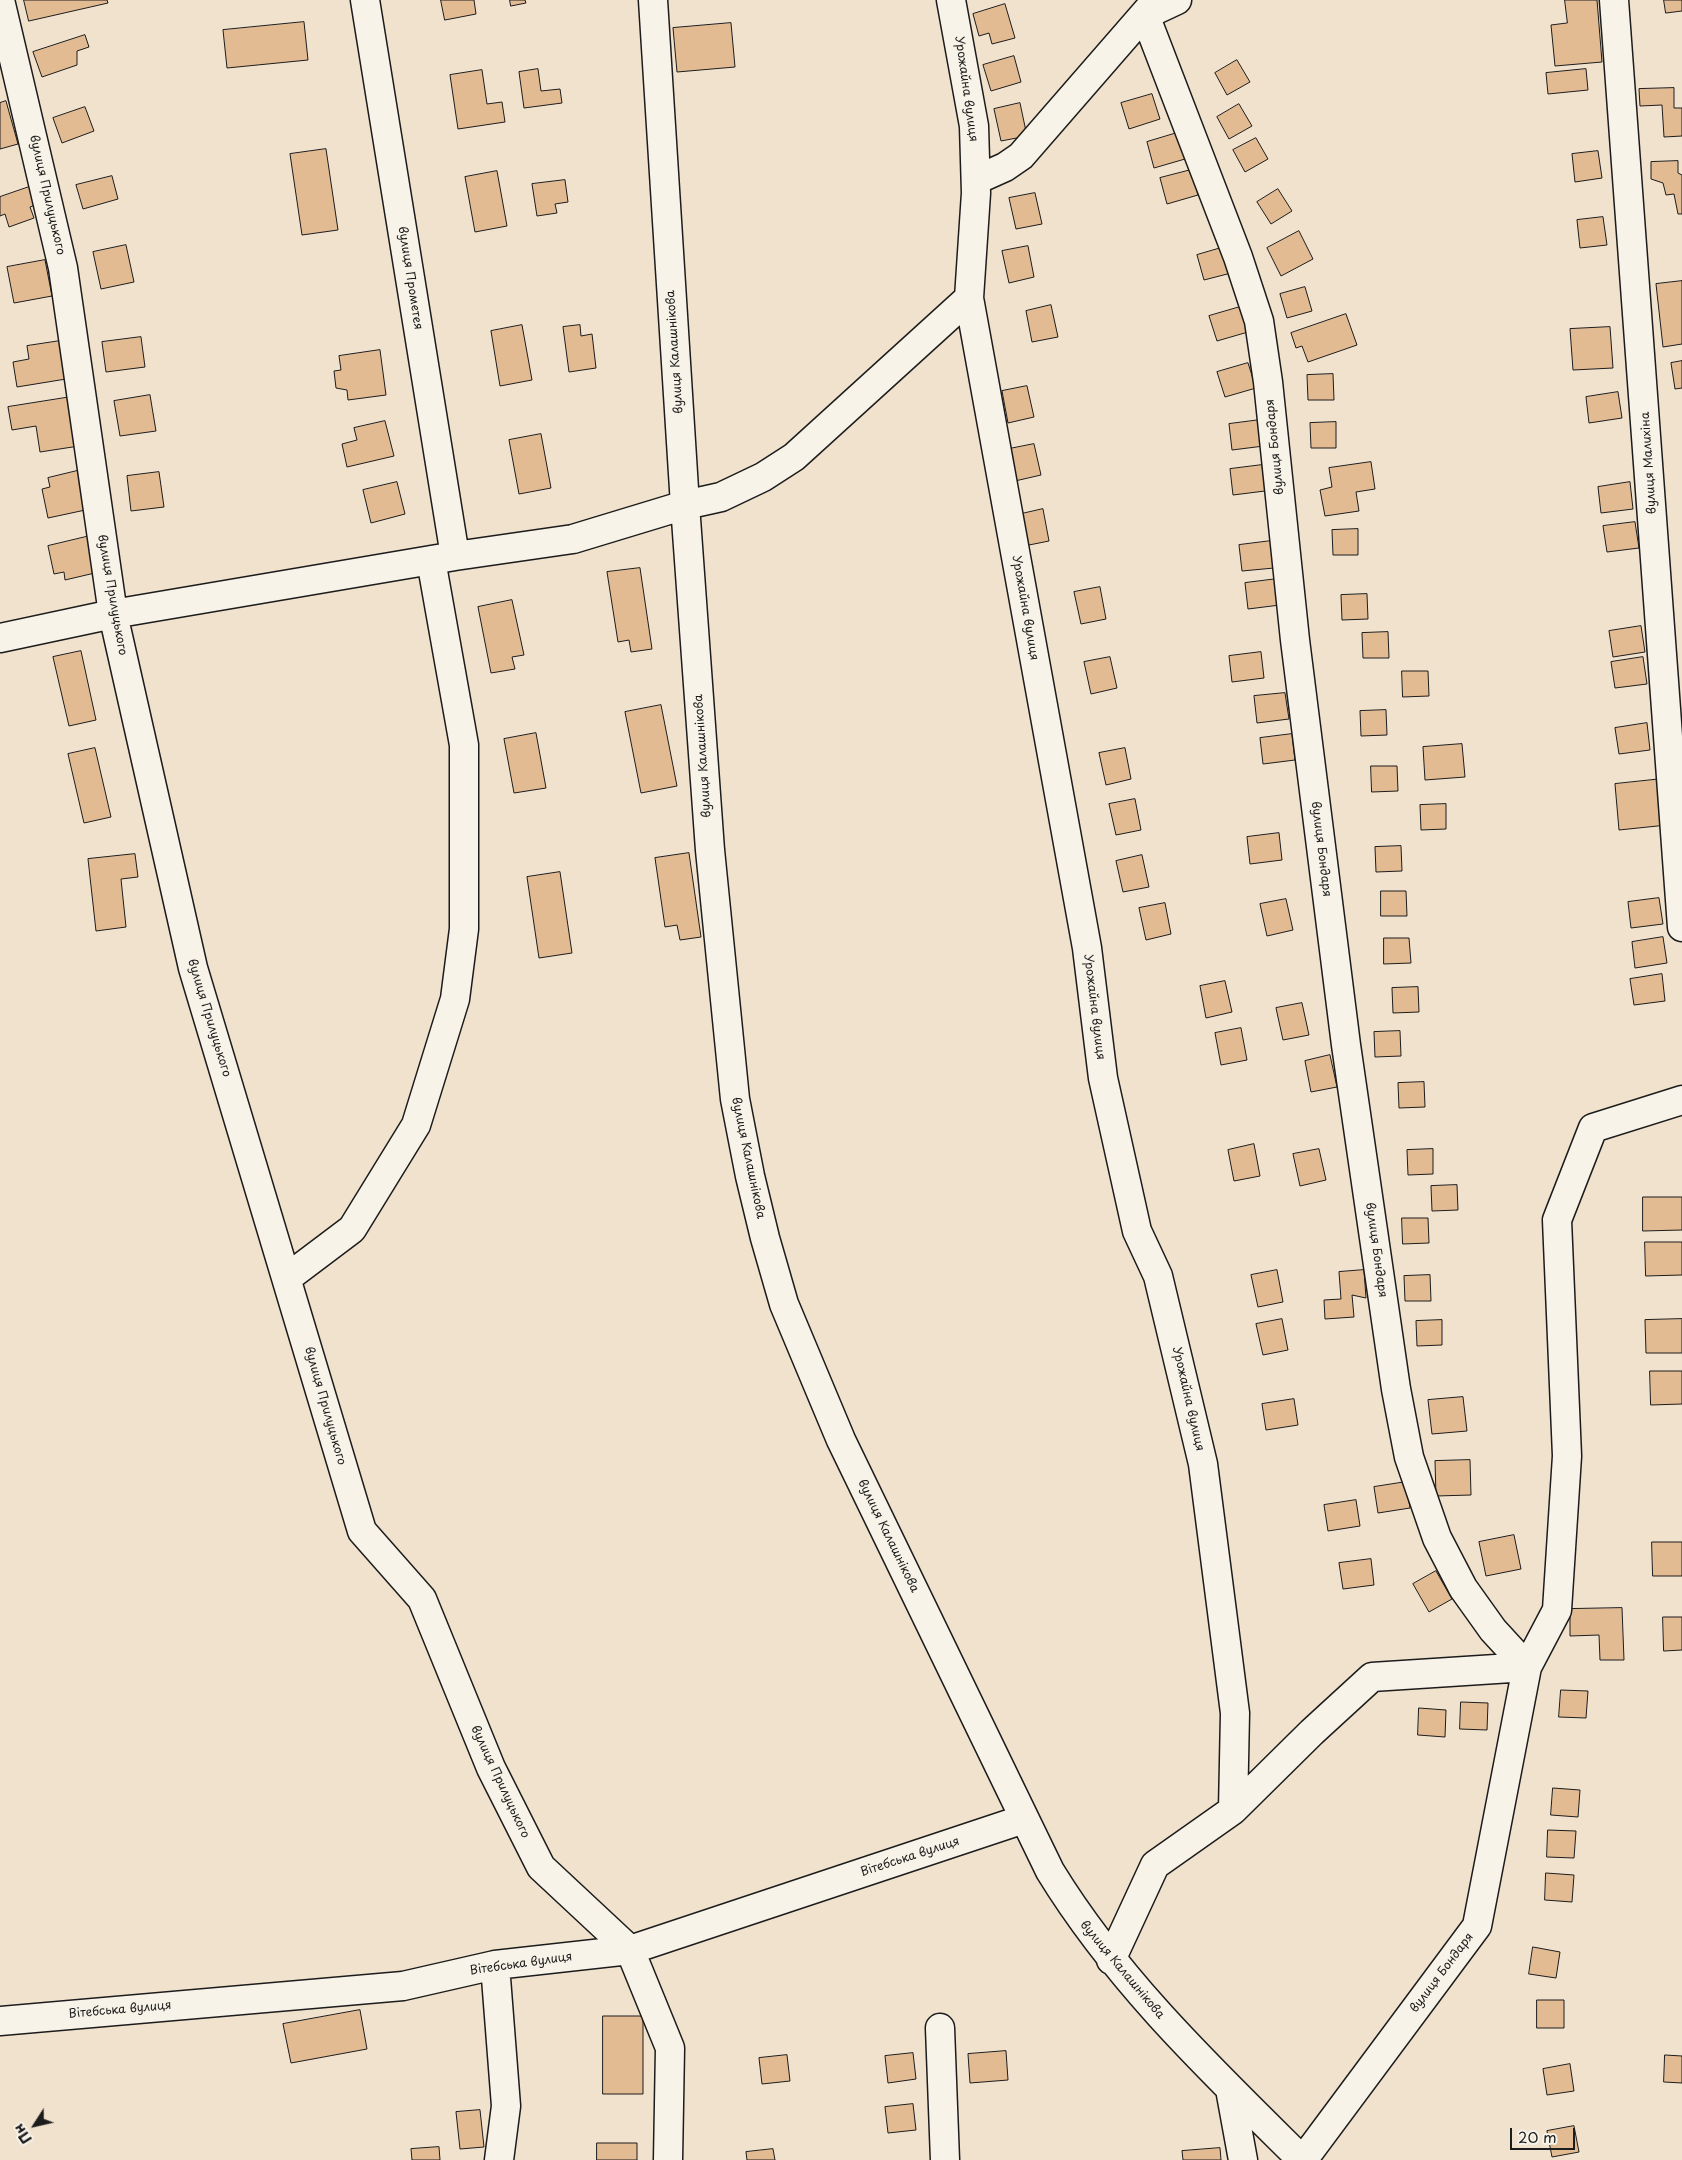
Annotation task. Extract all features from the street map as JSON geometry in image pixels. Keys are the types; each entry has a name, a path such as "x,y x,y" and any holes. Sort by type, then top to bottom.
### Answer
{"street":[{"name":"вулиця Прилуцького","path":"0,0 63,268 113,614 192,968 362,1531 422,1599 491,1768 541,1867 630,1950"},
{"name":"вулиця Прометея","path":"287,1278 352,1229 416,1125 455,999 464,929 464,745 443,558 365,0"},
{"name":"вулиця Калашнікова","path":"653,0 685,505 710,850 735,1098 765,1238 784,1304 841,1440 1024,1819 1060,1888 1111,1960 1166,2022 1230,2089 1303,2160"},
{"name":"Урожайна вулиця","path":"951,0 974,126 976,180 969,298 1086,948 1103,1078 1137,1231 1158,1276 1203,1464 1235,1713 1233,1810"},
{"path":"976,180 1005,167 1020,156 1151,8 1177,0"},
{"name":"вулиця Малихіна","path":"1614,0 1682,927"},
{"name":"вулиця Бондаря","path":"1151,8 1259,321 1268,382 1296,650 1346,1045 1396,1389 1409,1457 1437,1538 1463,1588 1494,1630 1527,1667"},
{"path":"0,638 113,614 443,558 573,539 721,496 763,477 794,457 969,298"},
{"name":"вулиця Бондаря","path":"1303,2160 1476,1926 1527,1667 1557,1610 1567,1456 1557,1220 1593,1128 1682,1100"},
{"path":"1111,1960 1155,1865 1233,1810 1312,1732 1372,1677 1527,1667"},
{"name":"Вітебська вулиця","path":"0,2021 403,1986 496,1965 630,1950 1024,1819"},
{"path":"630,1950 670,2048 668,2160"},
{"path":"496,1965 506,2106 499,2160"},
{"path":"940,2028 945,2160"},
{"path":"1230,2089 1243,2160"}],"building":[{"path":"24,0 107,0 108,3 29,21"},
{"path":"441,0 474,0 476,14 445,20"},
{"path":"510,0 525,0 526,3 511,6"},
{"path":"1565,0 1597,0 1602,62 1555,66 1551,25 1567,23"},
{"path":"1664,0 1682,0 1682,11 1666,13"},
{"path":"1005,4 1015,38 992,44 989,33 979,36 973,14"},
{"path":"304,22 308,60 227,68 223,30"},
{"path":"731,23 735,67 677,72 673,28"},
{"path":"85,35 89,47 77,51 77,65 42,77 33,52"},
{"path":"1014,56 1021,82 991,91 983,65"},
{"path":"1237,60 1250,82 1227,95 1215,73"},
{"path":"538,69 541,91 560,89 562,103 524,108 519,72"},
{"path":"1586,69 1588,90 1548,94 1546,73"},
{"path":"482,70 487,104 502,102 505,122 458,129 450,75"},
{"path":"1674,88 1674,108 1682,108 1682,136 1664,137 1662,105 1640,106 1639,89"},
{"path":"1152,94 1160,119 1129,129 1121,103"},
{"path":"6,101 18,144 0,149 0,103"},
{"path":"1020,103 1027,136 1001,141 994,109"},
{"path":"1239,104 1252,126 1229,139 1217,117"},
{"path":"85,107 94,131 62,143 53,118"},
{"path":"1177,133 1185,159 1154,168 1147,142"},
{"path":"1256,138 1268,159 1245,172 1233,150"},
{"path":"326,149 338,230 302,235 290,154"},
{"path":"1598,151 1602,178 1575,182 1572,154"},
{"path":"1678,161 1678,173 1682,175 1682,214 1678,214 1674,194 1666,195 1663,183 1651,179 1651,162"},
{"path":"1191,170 1198,195 1167,204 1160,178"},
{"path":"497,171 507,226 475,232 465,177"},
{"path":"112,176 118,199 83,209 76,185"},
{"path":"565,180 568,202 555,204 557,213 537,216 532,184"},
{"path":"32,186 38,204 30,207 34,218 9,227 5,214 0,216 0,197"},
{"path":"1278,189 1292,211 1271,224 1257,202"},
{"path":"1035,193 1042,224 1016,229 1009,198"},
{"path":"1603,217 1607,245 1580,248 1577,220"},
{"path":"1299,231 1313,259 1281,276 1267,248"},
{"path":"126,245 134,282 101,289 93,252"},
{"path":"1028,246 1034,277 1009,283 1002,251"},
{"path":"1228,246 1235,272 1204,280 1197,255"},
{"path":"45,260 52,296 14,303 7,267"},
{"path":"1682,281 1682,344 1663,347 1656,284"},
{"path":"1305,287 1312,311 1287,318 1280,294"},
{"path":"1051,305 1058,337 1032,342 1026,311"},
{"path":"1240,307 1248,332 1217,341 1209,316"},
{"path":"1346,314 1357,345 1308,362 1302,346 1296,348 1291,333"},
{"path":"522,325 532,380 500,386 491,331"},
{"path":"580,325 581,336 592,334 596,368 569,372 563,327"},
{"path":"1610,327 1613,368 1573,370 1570,329"},
{"path":"141,337 145,367 106,372 102,342"},
{"path":"60,341 66,379 17,387 13,362 29,359 27,346"},
{"path":"380,350 386,395 348,400 347,390 336,388 334,371 341,370 339,356"},
{"path":"1682,361 1682,388 1675,389 1671,363"},
{"path":"1248,363 1256,388 1225,397 1217,372"},
{"path":"1333,374 1334,400 1308,400 1307,375"},
{"path":"1027,386 1034,417 1008,423 1002,391"},
{"path":"1618,392 1622,418 1589,423 1586,397"},
{"path":"150,395 156,431 120,436 114,401"},
{"path":"71,397 79,446 40,452 36,426 12,430 8,407"},
{"path":"1260,420 1264,446 1232,450 1229,424"},
{"path":"385,421 394,456 347,467 342,444 357,440 354,428"},
{"path":"1336,422 1336,448 1311,448 1310,423"},
{"path":"541,434 551,488 519,494 509,440"},
{"path":"1034,444 1041,475 1015,481 1009,449"},
{"path":"1371,462 1375,489 1356,492 1359,511 1325,516 1320,490 1332,487 1329,468"},
{"path":"1262,465 1265,491 1233,495 1230,469"},
{"path":"81,470 90,509 48,518 42,489 50,487 48,478"},
{"path":"159,472 164,507 131,511 127,476"},
{"path":"397,482 405,514 371,523 363,490"},
{"path":"1630,482 1633,509 1601,513 1598,487"},
{"path":"1043,509 1049,541 1024,546 1017,515"},
{"path":"1635,522 1639,548 1607,552 1603,526"},
{"path":"1358,529 1358,555 1333,555 1332,530"},
{"path":"90,536 99,572 65,580 64,572 54,574 48,546"},
{"path":"1271,541 1274,568 1242,571 1239,545"},
{"path":"640,568 652,649 631,652 629,640 618,642 607,572"},
{"path":"1277,579 1280,605 1248,609 1245,583"},
{"path":"1100,587 1106,619 1081,624 1074,592"},
{"path":"1367,594 1368,619 1342,620 1341,595"},
{"path":"512,600 524,655 512,657 515,669 491,673 478,607"},
{"path":"1641,626 1645,652 1613,657 1609,631"},
{"path":"1388,632 1389,658 1363,658 1362,633"},
{"path":"81,651 96,720 69,726 53,657"},
{"path":"1261,652 1264,678 1232,682 1229,656"},
{"path":"1110,657 1117,688 1091,694 1084,662"},
{"path":"1643,657 1647,684 1615,688 1611,662"},
{"path":"1402,671 1428,671 1429,696 1403,697"},
{"path":"1285,693 1289,719 1257,723 1254,696"},
{"path":"661,705 677,786 641,793 625,712"},
{"path":"1386,710 1387,735 1361,736 1360,711"},
{"path":"1647,723 1650,750 1619,754 1615,728"},
{"path":"536,733 546,788 514,793 504,739"},
{"path":"1292,734 1295,760 1263,764 1260,738"},
{"path":"1462,744 1465,777 1425,780 1423,747"},
{"path":"95,748 111,817 84,823 68,754"},
{"path":"1125,748 1131,779 1106,785 1099,753"},
{"path":"1371,766 1397,766 1398,791 1372,792"},
{"path":"1662,779 1667,825 1619,830 1615,784"},
{"path":"1135,799 1141,830 1116,835 1109,804"},
{"path":"1446,804 1446,829 1421,830 1420,805"},
{"path":"1279,833 1282,860 1250,864 1247,837"},
{"path":"1401,846 1402,871 1376,872 1375,847"},
{"path":"689,853 701,937 680,940 677,925 665,927 655,858"},
{"path":"135,854 138,877 121,879 126,927 96,931 88,859"},
{"path":"1142,855 1149,887 1123,892 1116,861"},
{"path":"560,872 572,953 539,958 527,877"},
{"path":"1381,891 1406,891 1407,916 1381,916"},
{"path":"1659,898 1663,924 1631,928 1628,902"},
{"path":"1286,899 1293,930 1267,936 1260,904"},
{"path":"1165,903 1171,934 1146,940 1139,908"},
{"path":"1663,937 1667,963 1635,968 1632,942"},
{"path":"1384,938 1409,938 1411,963 1384,964"},
{"path":"1662,974 1665,1001 1634,1005 1630,979"},
{"path":"1225,981 1232,1012 1206,1018 1200,986"},
{"path":"1418,987 1419,1012 1393,1013 1392,988"},
{"path":"1302,1003 1309,1035 1283,1040 1276,1008"},
{"path":"1241,1028 1247,1060 1221,1065 1215,1033"},
{"path":"1400,1031 1401,1056 1375,1057 1374,1032"},
{"path":"1330,1055 1337,1087 1311,1092 1305,1061"},
{"path":"1424,1082 1425,1107 1399,1108 1398,1083"},
{"path":"1254,1144 1260,1176 1234,1181 1228,1150"},
{"path":"1319,1149 1326,1180 1300,1186 1293,1154"},
{"path":"1433,1149 1433,1174 1408,1175 1407,1150"},
{"path":"1457,1185 1458,1210 1432,1211 1431,1186"},
{"path":"1643,1197 1682,1197 1682,1230 1643,1231"},
{"path":"1402,1218 1428,1218 1429,1243 1403,1244"},
{"path":"1645,1242 1682,1242 1682,1275 1646,1276"},
{"path":"1277,1270 1283,1302 1258,1307 1251,1275"},
{"path":"1364,1270 1366,1298 1352,1295 1354,1317 1325,1319 1324,1300 1341,1299 1339,1272"},
{"path":"1430,1275 1431,1301 1405,1301 1404,1276"},
{"path":"1282,1319 1288,1350 1263,1355 1256,1324"},
{"path":"1682,1319 1682,1353 1646,1353 1645,1320"},
{"path":"1442,1320 1442,1345 1417,1346 1416,1321"},
{"path":"1650,1371 1682,1371 1682,1404 1651,1405"},
{"path":"1463,1397 1467,1431 1432,1434 1428,1400"},
{"path":"1294,1399 1298,1425 1266,1430 1262,1404"},
{"path":"1470,1460 1471,1495 1436,1496 1435,1461"},
{"path":"1406,1482 1410,1508 1378,1513 1374,1487"},
{"path":"1356,1500 1360,1526 1328,1531 1324,1505"},
{"path":"1514,1535 1521,1569 1486,1576 1479,1542"},
{"path":"1652,1542 1682,1542 1682,1576 1653,1576"},
{"path":"1371,1559 1374,1585 1343,1589 1339,1563"},
{"path":"1436,1571 1452,1599 1429,1612 1413,1584"},
{"path":"1622,1608 1624,1660 1600,1660 1599,1635 1570,1636 1570,1609"},
{"path":"1663,1617 1682,1617 1682,1650 1664,1651"},
{"path":"1561,1690 1588,1691 1586,1718 1559,1717"},
{"path":"1461,1702 1488,1703 1487,1730 1460,1729"},
{"path":"1419,1708 1446,1710 1445,1737 1418,1735"},
{"path":"1553,1788 1580,1790 1578,1817 1551,1815"},
{"path":"1548,1830 1576,1831 1574,1858 1547,1857"},
{"path":"1546,1873 1574,1875 1572,1902 1545,1900"},
{"path":"1533,1947 1560,1952 1556,1978 1529,1974"},
{"path":"1537,2000 1564,2000 1564,2028 1537,2028"},
{"path":"360,2010 367,2049 291,2063 283,2024"},
{"path":"603,2016 643,2016 643,2094 603,2094"},
{"path":"1006,2051 1008,2080 970,2083 968,2054"},
{"path":"913,2053 916,2079 888,2083 885,2056"},
{"path":"787,2055 790,2081 762,2084 759,2058"},
{"path":"1665,2055 1682,2056 1682,2083 1664,2082"},
{"path":"1570,2064 1574,2091 1547,2095 1543,2069"},
{"path":"913,2104 916,2130 888,2133 885,2107"},
{"path":"480,2110 484,2147 460,2149 456,2112"},
{"path":"1574,2126 1579,2152 1552,2157 1547,2131"},
{"path":"597,2143 637,2143 637,2160 597,2160"},
{"path":"439,2147 440,2160 412,2160 411,2149"},
{"path":"1220,2148 1221,2160 1183,2160 1182,2151"},
{"path":"773,2149 775,2160 747,2160 746,2152"}]}
